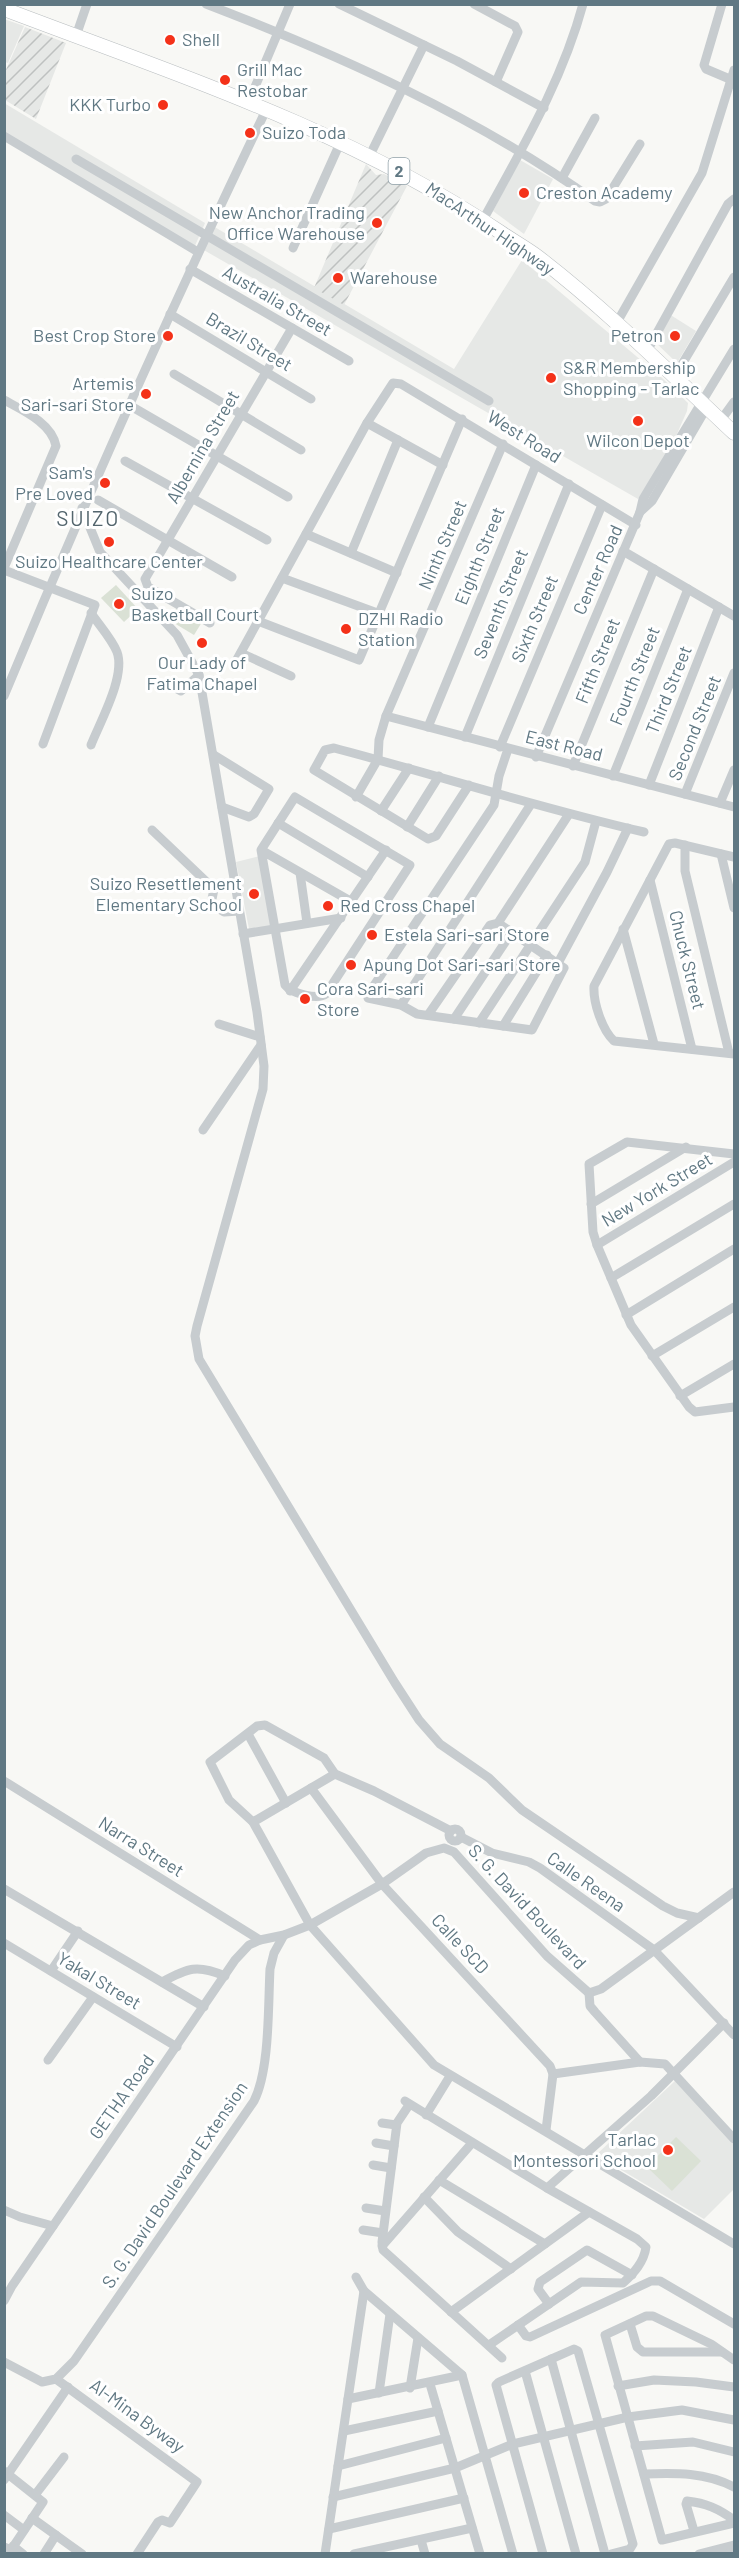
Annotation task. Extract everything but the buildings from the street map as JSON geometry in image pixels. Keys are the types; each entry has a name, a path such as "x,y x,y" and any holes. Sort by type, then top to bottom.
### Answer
{"highway":[{"name":"MacArthur Highway","path":"4,9 267,108 370,156 483,220 538,257 675,376 735,433"}],"street":[{"path":"76,36 87,4"},
{"path":"206,4 279,32 404,90 520,152 595,201 600,202 611,192 640,144"},
{"path":"249,101 290,4"},
{"path":"474,4 515,26 518,32 496,82"},
{"path":"483,220 544,108 570,49 583,4"},
{"path":"722,4 704,65 720,81 730,84"},
{"path":"341,5 424,45 544,108"},
{"path":"370,156 424,45"},
{"path":"616,324 702,173 735,70"},
{"path":"4,696 82,508 190,269 267,108"},
{"path":"562,178 595,118"},
{"path":"4,136 198,252"},
{"path":"293,248 341,141"},
{"path":"76,159 489,401"},
{"path":"647,351 728,204 735,199"},
{"name":"Australia Street","path":"190,269 348,361"},
{"path":"675,376 735,277"},
{"name":"Brazil Street","path":"170,314 311,399"},
{"name":"Albernina Street","path":"210,622 145,583 145,579 292,328"},
{"name":"Center Road","path":"536,757 640,512 652,501 735,349"},
{"path":"174,374 301,450"},
{"name":"West Road","path":"367,423 393,383 401,384 636,525"},
{"path":"4,400 38,420 53,438 56,446 4,569 94,605 43,744"},
{"path":"721,420 735,402"},
{"path":"129,405 288,498"},
{"path":"258,621 359,660 462,419"},
{"path":"235,663 367,423 443,465"},
{"path":"351,553 398,440"},
{"name":"Ninth Street","path":"378,759 379,740 386,716 503,444"},
{"path":"125,461 267,540"},
{"name":"Eighth Street","path":"428,727 536,465"},
{"name":"Seventh Street","path":"465,737 569,484"},
{"path":"98,500 232,577"},
{"name":"Sixth Street","path":"402,1005 371,1000 368,998 369,993 494,805 504,748 602,505"},
{"path":"82,508 100,552 177,635 200,675 261,1041 264,1066 263,1089 197,1326 195,1336 199,1359 395,1683 419,1720 440,1744 489,1778 522,1810 558,1832 632,1886 676,1913 699,1918"},
{"path":"306,534 397,573"},
{"path":"623,551 735,616"},
{"name":"Fifth Street","path":"573,766 654,569"},
{"path":"282,578 380,614"},
{"name":"Fourth Street","path":"613,776 688,589"},
{"name":"Third Street","path":"649,785 719,607"},
{"path":"91,614 117,651 119,662 118,676 91,745"},
{"path":"241,653 291,676"},
{"name":"Second Street","path":"685,794 735,673"},
{"path":"170,685 181,692 200,675"},
{"name":"East Road","path":"386,716 536,757 735,807"},
{"path":"469,785 432,839 407,827 315,773 315,765 328,748 378,759 439,776 469,785 497,794 531,804 644,832"},
{"path":"214,755 269,789 254,814 249,817 222,807"},
{"path":"356,797 378,759"},
{"path":"381,811 409,768"},
{"path":"720,803 735,770"},
{"path":"407,827 439,776"},
{"path":"295,797 386,849 407,862 409,869 326,994 320,997 290,991 285,985 261,850 295,797"},
{"path":"498,923 564,968 564,972 532,1030 417,1014 402,1005 531,804"},
{"path":"428,1015 490,925 498,923 569,814"},
{"path":"479,1023 585,862 596,821"},
{"path":"278,823 368,877"},
{"path":"558,963 628,828"},
{"path":"152,830 214,889 211,904 224,912 239,911"},
{"path":"685,845 686,872 732,1053 614,1041 608,1035 593,994 594,986 669,844 675,843 685,845 735,857"},
{"path":"290,991 386,849"},
{"path":"261,850 352,902"},
{"path":"721,854 735,908"},
{"path":"300,873 308,922"},
{"name":"Chuck Street","path":"650,880 692,1049"},
{"path":"243,934 341,918"},
{"path":"623,928 654,1044"},
{"path":"454,1019 512,932"},
{"path":"503,1026 547,956"},
{"path":"219,1024 261,1041"},
{"path":"203,1130 261,1041"},
{"path":"735,1154 627,1142 589,1164 591,1204 597,1245 626,1315 680,1396 695,1412 735,1407"},
{"path":"591,1204 687,1147"},
{"name":"New York Street","path":"597,1245 735,1162"},
{"path":"611,1278 735,1204"},
{"path":"626,1315 735,1249"},
{"path":"652,1356 735,1307"},
{"path":"680,1396 735,1364"},
{"path":"253,1822 335,1774 324,1758 265,1725 257,1726 212,1760 210,1766 229,1800 253,1822 310,1926 434,2065 735,2244"},
{"path":"248,1734 286,1803"},
{"name":"Calle Reena","path":"335,1774 374,1791 455,1836 492,1853 529,1862 540,1868 654,1950 735,2035"},
{"name":"Narra Street","path":"4,1781 260,1940"},
{"name":"Calle SCD","path":"311,1788 382,1884 550,2066 553,2074"},
{"path":"448,1850 455,1836"},
{"name":"S. G. David Boulevard","path":"284,1935 310,1926 382,1884 426,1853 436,1849 448,1850 454,1852 553,1962 589,1993 601,1989 735,1892"},
{"path":"4,1889 204,2007"},
{"path":"51,1971 78,1931"},
{"name":"GETHA Road","path":"4,2301 12,2286 242,1951 260,1940 284,1935"},
{"name":"S. G. David Boulevard Extension","path":"56,2379 93,2336 254,2101 259,2091 263,2072 270,1969 274,1953 284,1935"},
{"name":"Yakal Street","path":"4,1943 177,2047"},
{"path":"162,1982 190,1968 201,1968 225,1976"},
{"path":"589,1993 590,2006 640,2062"},
{"path":"48,2060 93,1996"},
{"path":"547,2188 651,2096 724,2024"},
{"path":"546,2130 553,2074 640,2062 665,2064 735,2139"},
{"path":"426,2115 450,2076"},
{"path":"489,2345 581,2282 623,2283 632,2275 644,2257 646,2247 407,2103 396,2125 382,2246 386,2254 502,2358"},
{"path":"382,2122 396,2125"},
{"path":"376,2143 394,2146"},
{"path":"382,2246 472,2143"},
{"path":"373,2165 391,2168"},
{"path":"439,2180 545,2244"},
{"path":"424,2197 452,2228 511,2269"},
{"path":"366,2208 385,2211"},
{"path":"4,2210 53,2226"},
{"path":"451,2312 589,2212"},
{"path":"363,2230 383,2233"},
{"path":"549,2304 538,2289 540,2282 587,2250 632,2275"},
{"path":"356,2277 364,2291 462,2375 513,2553"},
{"path":"518,2325 526,2336 530,2337 651,2282 660,2281 735,2324"},
{"path":"623,2283 629,2292"},
{"path":"325,2553 364,2291"},
{"path":"379,2393 390,2314"},
{"path":"735,2360 661,2319 646,2316 605,2335 662,2540 735,2521"},
{"path":"630,2324 637,2347 643,2352 722,2352"},
{"path":"410,2388 418,2338"},
{"path":"543,2553 496,2385 574,2349 578,2351 633,2544 630,2549 611,2553"},
{"path":"551,2359 605,2553"},
{"path":"4,2362 42,2382 56,2379"},
{"path":"525,2371 576,2553"},
{"path":"348,2399 430,2384 462,2375"},
{"name":"Al-Mina Byway","path":"56,2379 197,2482 171,2523 162,2520 158,2522 136,2553"},
{"path":"618,2386 654,2380 735,2387"},
{"path":"430,2384 480,2553"},
{"path":"39,2498 6,2475 68,2387"},
{"path":"333,2498 455,2468 513,2444 628,2417 682,2410 735,2420"},
{"path":"344,2431 438,2411"},
{"path":"338,2466 446,2438"},
{"path":"635,2446 693,2442 735,2452"},
{"path":"23,2553 9,2548 32,2518 39,2498 64,2457"},
{"path":"644,2475 685,2472 706,2476 735,2487"},
{"path":"329,2529 464,2498"},
{"path":"694,2531 686,2504 687,2500 720,2510 735,2521"},
{"path":"4,2515 24,2530"},
{"path":"32,2518 78,2552"},
{"path":"354,2553 472,2528"},
{"path":"44,2553 56,2535"},
{"path":"422,2540 425,2553"},
{"path":"699,2553 735,2546"},
{"path":"728,2553 735,2552"}],"shaded area":[{"path":"4,19 24,26 8,63 5,62"},
{"path":"25,27 66,43 36,119 5,100 5,72"},
{"path":"4,103 205,223 194,248 5,133"},
{"name":"Creston Academy","path":"520,160 553,179 524,234 493,211"},
{"path":"366,164 376,175 384,174 407,186 344,305 314,288"},
{"path":"213,226 454,369 522,260 661,377 688,403 687,411 673,443 638,499 202,249"},
{"name":"Petron","path":"669,314 696,331 677,363 654,341"},
{"name":"Suizo Basketball Court","path":"116,585 138,609 124,622 101,598"},
{"path":"177,607 202,622 194,635 169,620"},
{"name":"Suizo Resettlement Elementary School","path":"260,856 272,926 249,929 236,862"},
{"name":"Tarlac Montessori School","path":"675,2081 734,2144 734,2189 704,2219 596,2155"},
{"path":"676,2137 701,2161 672,2191 647,2167"}],"place":[{"name":"Shell","path":"170,40"},
{"name":"Grill Mac Restobar","path":"225,80"},
{"name":"KKK Turbo","path":"163,105"},
{"name":"Suizo Toda","path":"250,133"},
{"name":"Creston Academy","path":"524,193"},
{"name":"New Anchor Trading Office Warehouse","path":"377,223"},
{"name":"Warehouse","path":"338,278"},
{"name":"Best Crop Store","path":"168,336"},
{"name":"Petron","path":"675,336"},
{"name":"S&R Membership Shopping - Tarlac","path":"551,378"},
{"name":"Artemis Sari-sari Store","path":"146,394"},
{"name":"Wilcon Depot","path":"638,421"},
{"name":"Sam's Pre Loved","path":"105,483"},
{"name":"Suizo Healthcare Center","path":"109,542"},
{"name":"Suizo Basketball Court","path":"119,604"},
{"name":"DZHI Radio Station","path":"346,629"},
{"name":"Our Lady of Fatima Chapel","path":"202,643"},
{"name":"Suizo Resettlement Elementary School","path":"254,894"},
{"name":"Red Cross Chapel","path":"328,906"},
{"name":"Estela Sari-sari Store","path":"372,935"},
{"name":"Apung Dot Sari-sari Store","path":"351,965"},
{"name":"Cora Sari-sari Store","path":"305,999"},
{"name":"Tarlac Montessori School","path":"668,2150"}],"district":[{"name":"SUIZO","path":"88,519"}]}
